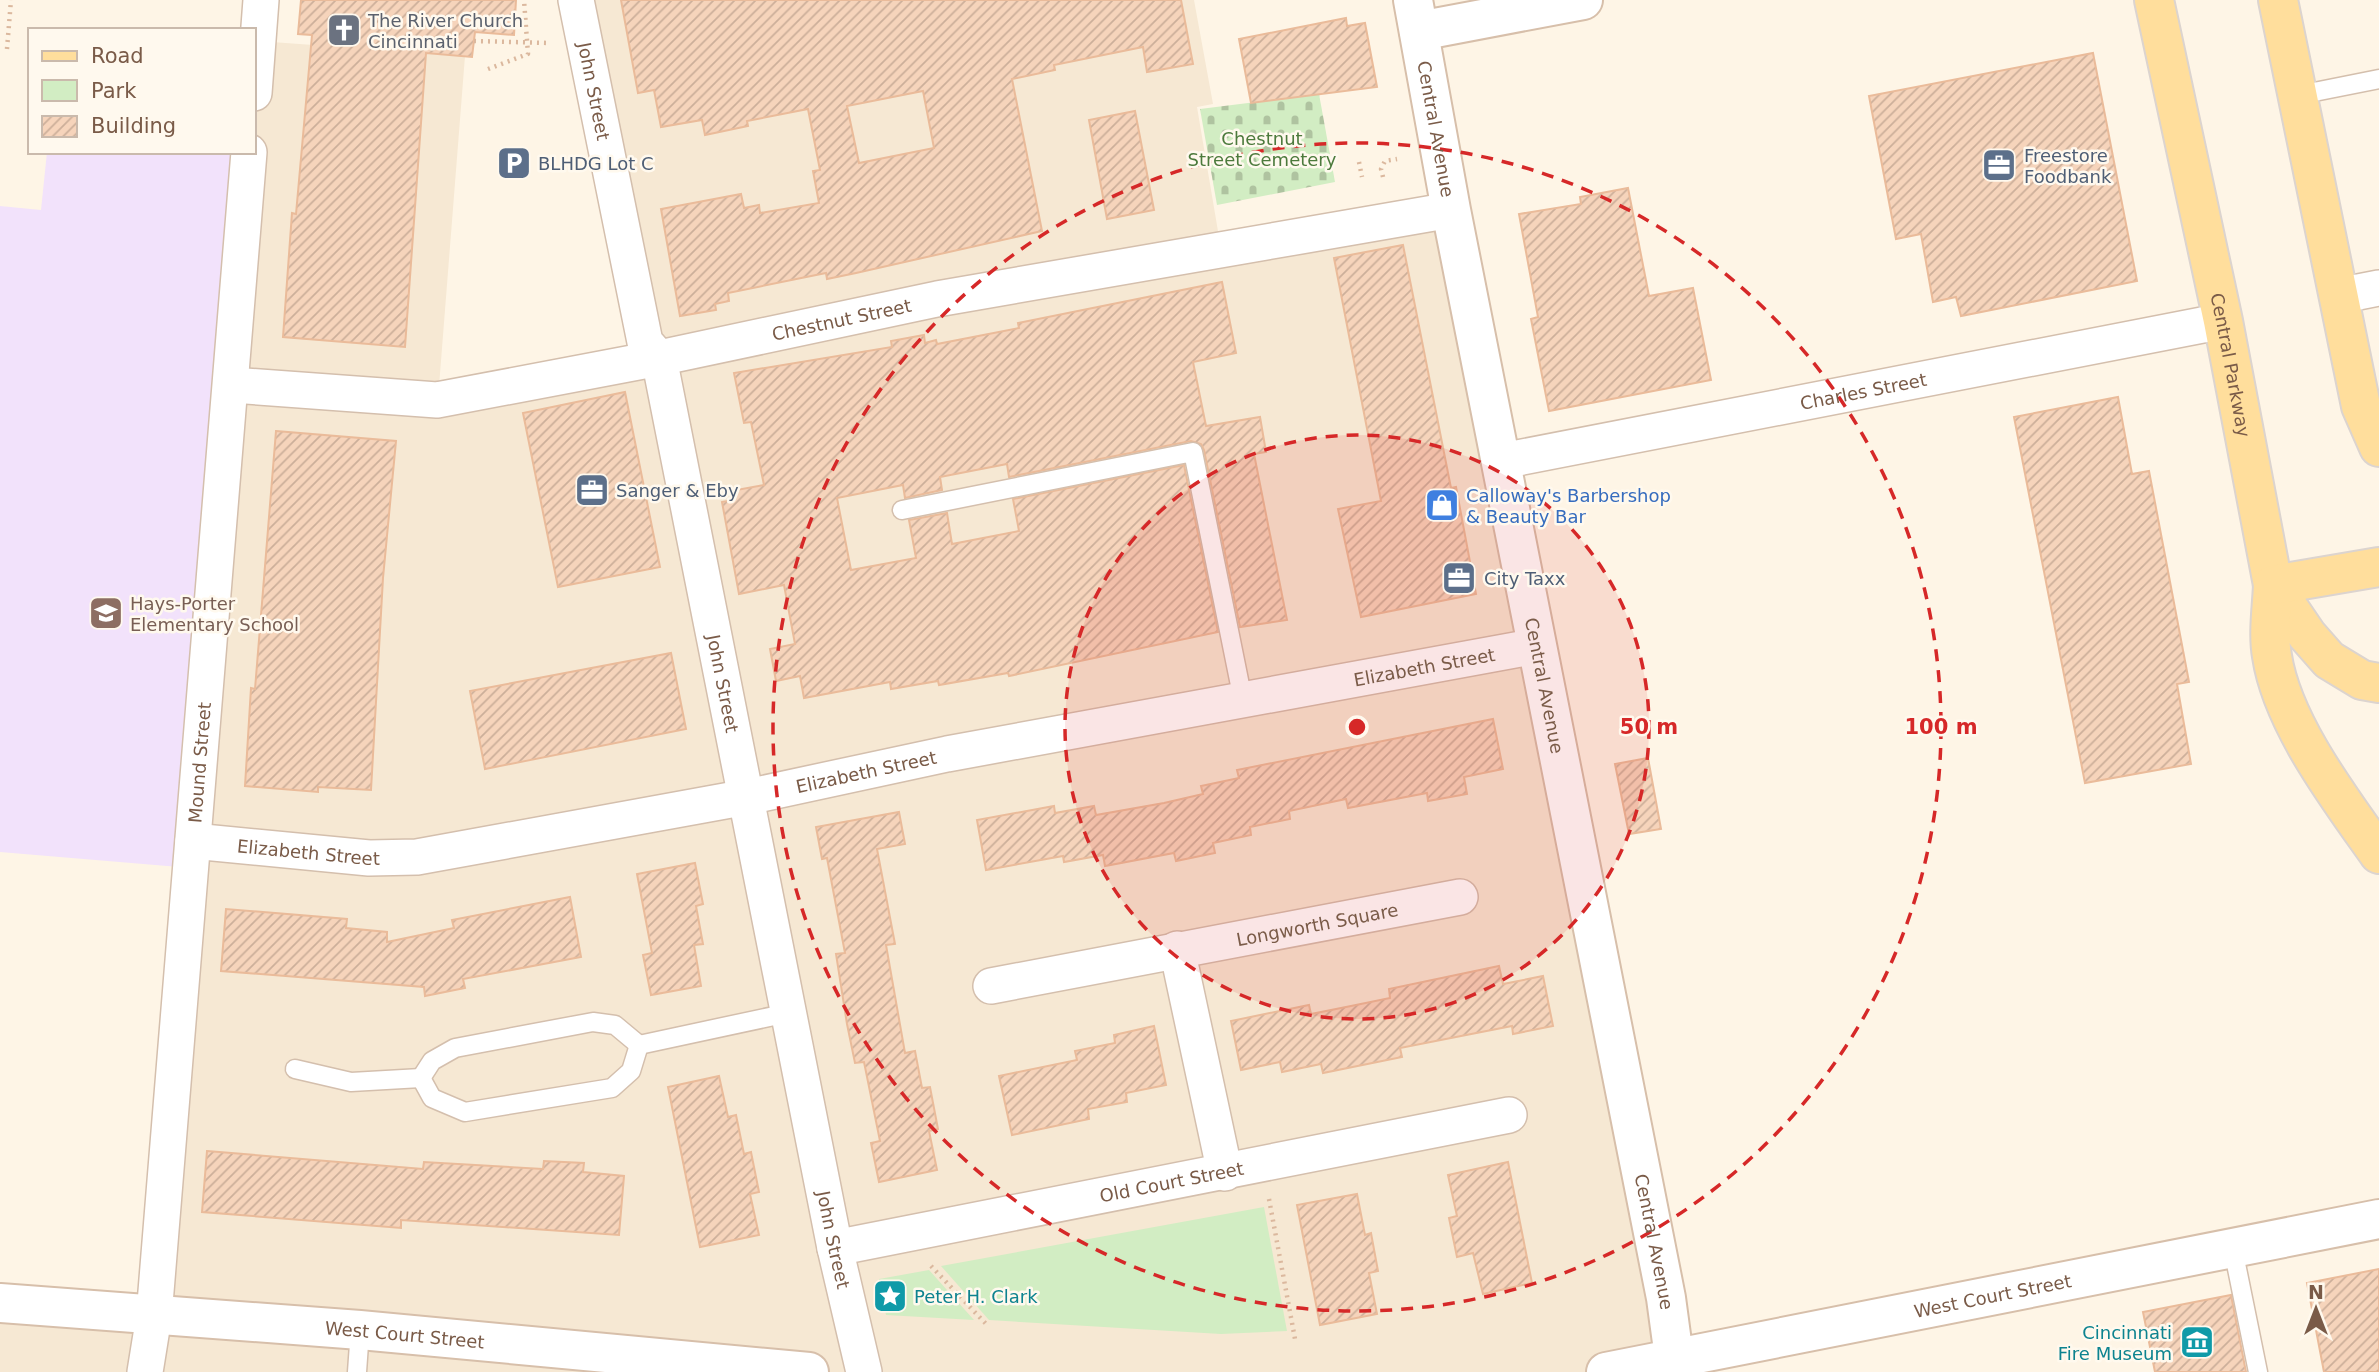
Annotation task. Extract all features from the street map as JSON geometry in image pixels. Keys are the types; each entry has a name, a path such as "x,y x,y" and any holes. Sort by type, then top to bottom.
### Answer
{"main road":[{"name":"Central Parkway","path":"2154,0 2223,321 2273,585 2307,635 2329,660 2362,680 2379,683"},
{"path":"2278,0 2361,406 2379,447"},
{"path":"2379,567 2273,585 2271,655 2283,697 2324,777 2379,854"}],"street":[{"path":"256,66 261,0"},
{"name":"John Street","path":"576,0 645,342 659,358 835,1248 864,1372"},
{"path":"1416,15 1583,0"},
{"name":"Central Avenue","path":"1416,15 1451,211 1666,1298 1675,1366"},
{"name":"Mound Street","path":"145,1372 154,1316 250,154"},
{"name":"Chestnut Street","path":"232,385 438,400 659,358 937,299 1451,211"},
{"path":"2338,296 2379,288"},
{"name":"Charles Street","path":"1502,461 2223,321"},
{"name":"Elizabeth Street","path":"193,841 369,858 417,857 747,797 947,754 1537,646"},
{"name":"Longworth Square","path":"991,986 1460,897"},
{"path":"1177,949 1225,1173"},
{"name":"Old Court Street","path":"835,1248 1509,1115"},
{"name":"West Court Street","path":"1615,1371 1675,1366 2379,1219"},
{"name":"West Court Street","path":"0,1303 360,1330 572,1360 809,1372"}],"lane":[{"path":"2299,95 2379,79"},
{"path":"902,510 1193,452 1243,700"},
{"path":"639,1045 788,1013"},
{"path":"421,1078 432,1061 455,1048 593,1022 615,1025 639,1045"},
{"path":"421,1078 432,1098 465,1112 612,1088 631,1071 639,1045"},
{"path":"295,1069 351,1082 421,1078"},
{"path":"2234,1249 2258,1372"},
{"path":"356,1372 360,1330"}],"path":[{"path":"7,49 11,0"},
{"path":"488,69 528,54 524,0"},
{"path":"474,41 550,43"},
{"path":"1383,177 1381,169 1385,161 1397,159"},
{"path":"1359,162 1362,177"},
{"path":"1269,1198 1294,1339"},
{"path":"931,1265 988,1326"}],"shaded area":[{"path":"576,0 1194,0 1213,104 1197,107 1221,249 1451,210 1674,1360 1606,1372 0,1372 0,1303 153,1316 254,154 256,154 258,41 465,56 438,399 658,358"},
{"name":"Hays-Porter Elementary School","path":"47,154 249,154 191,868 0,852 0,206 41,210"}],"green space":[{"name":"Chestnut Street Cemetery","path":"1319,94 1335,182 1217,205 1200,109"},
{"path":"1264,1207 1287,1331 1221,1334 989,1320 941,1266"},
{"path":"929,1270 974,1320 886,1315 879,1279"}],"building":[{"path":"301,0 516,0 514,35 475,32 472,57 426,53 405,347 283,337 292,213 296,214 312,35 298,34"},
{"path":"621,0 1181,0 1193,64 1147,72 1143,47 1054,65 1055,70 1012,79 1042,231 827,279 826,273 728,293 729,301 715,304 716,310 680,316 661,209 741,194 744,208 759,205 760,213 819,203 813,171 820,170 808,109 747,121 748,126 705,135 702,120 661,127 654,90 638,93","holes":["923,91 934,148 859,163 847,106"]},
{"path":"1346,18 1347,26 1365,23 1377,87 1251,103 1239,39"},
{"name":"Freestore Foodbank","path":"2093,53 2137,281 1961,316 1956,297 1933,302 1921,234 1896,239 1869,96"},
{"path":"1135,111 1154,210 1107,219 1089,120"},
{"path":"1628,188 1649,296 1693,288 1711,380 1549,411 1531,319 1538,317 1519,214 1581,204 1580,197"},
{"path":"1403,245 1451,488 1456,487 1476,594 1361,617 1338,509 1381,501 1334,258"},
{"path":"1222,282 1236,353 1193,362 1206,426 1260,417 1266,452 1254,454 1287,620 1240,627 1204,450 1201,444 1191,441 1009,477 1007,464 940,477 942,490 905,498 903,485 837,498 851,570 916,558 909,520 947,513 952,544 1019,531 1013,499 1184,465 1218,632 1009,676 1008,673 939,685 938,681 891,689 890,682 804,698 800,676 776,681 770,649 795,644 784,585 739,594 722,502 733,500 731,491 764,485 751,422 744,423 734,373 892,347 891,341 924,335 925,343 936,340 937,344 1019,328 1018,323"},
{"name":"Sanger & Eby","path":"625,392 660,567 558,587 523,413"},
{"path":"2118,397 2132,474 2149,471 2189,682 2177,684 2191,764 2085,783 2014,417"},
{"path":"276,431 396,441 383,578 371,790 318,787 318,792 245,786 251,688 255,689"},
{"path":"671,653 686,729 485,769 470,691"},
{"path":"1493,719 1503,769 1464,777 1467,794 1428,801 1427,793 1348,808 1346,799 1289,811 1290,819 1250,827 1251,835 1213,843 1215,853 1176,861 1174,853 1105,866 1103,855 1064,862 1063,856 986,870 977,820 1054,806 1055,813 1094,806 1096,815 1164,803 1203,794 1201,786 1239,778 1237,770"},
{"path":"1648,758 1661,829 1629,834 1615,764"},
{"path":"899,812 905,844 877,849 895,944 886,945 905,1053 915,1051 922,1088 930,1087 938,1129 929,1131 937,1170 879,1182 871,1143 880,1141 864,1062 855,1063 847,1024 836,954 845,953 827,858 822,859 816,827"},
{"path":"695,863 703,904 696,906 703,944 694,945 701,986 651,995 643,955 652,953 637,874"},
{"path":"570,897 581,957 463,979 465,988 425,996 424,987 221,971 226,909 347,919 346,928 387,932 387,942 454,928 452,920"},
{"path":"1499,966 1503,984 1543,976 1553,1026 1513,1034 1512,1026 1400,1048 1402,1057 1323,1073 1321,1064 1282,1072 1280,1062 1241,1070 1231,1021 1309,1005 1311,1014 1390,998 1389,989"},
{"path":"1154,1026 1166,1085 1126,1093 1127,1102 1088,1109 1089,1119 1012,1135 999,1076 1077,1060 1075,1051 1115,1043 1114,1035"},
{"path":"719,1076 728,1117 736,1115 744,1154 751,1152 759,1192 750,1194 759,1235 700,1247 668,1087"},
{"path":"207,1151 423,1169 424,1162 543,1169 544,1161 584,1163 583,1172 624,1176 619,1235 401,1220 401,1228 202,1212"},
{"path":"1508,1162 1532,1283 1483,1294 1473,1253 1457,1257 1449,1218 1457,1216 1448,1175"},
{"path":"1357,1194 1365,1235 1371,1233 1378,1271 1369,1273 1377,1314 1320,1325 1297,1205"},
{"path":"2379,1269 2379,1372 2324,1372 2307,1283"},
{"name":"Cincinnati Fire Museum","path":"2231,1295 2246,1372 2155,1372 2143,1312"}],"place":[{"name":"The River Church Cincinnati","path":"344,30"},
{"name":"BLHDG Lot C","path":"514,163"},
{"name":"Freestore Foodbank","path":"1999,165"},
{"name":"Sanger & Eby","path":"592,490"},
{"name":"Calloway's Barbershop & Beauty Bar","path":"1442,505"},
{"name":"City Taxx","path":"1459,578"},
{"name":"Hays-Porter Elementary School","path":"106,613"},
{"name":"Peter H. Clark","path":"890,1296"},
{"name":"Cincinnati Fire Museum","path":"2197,1342"}]}
